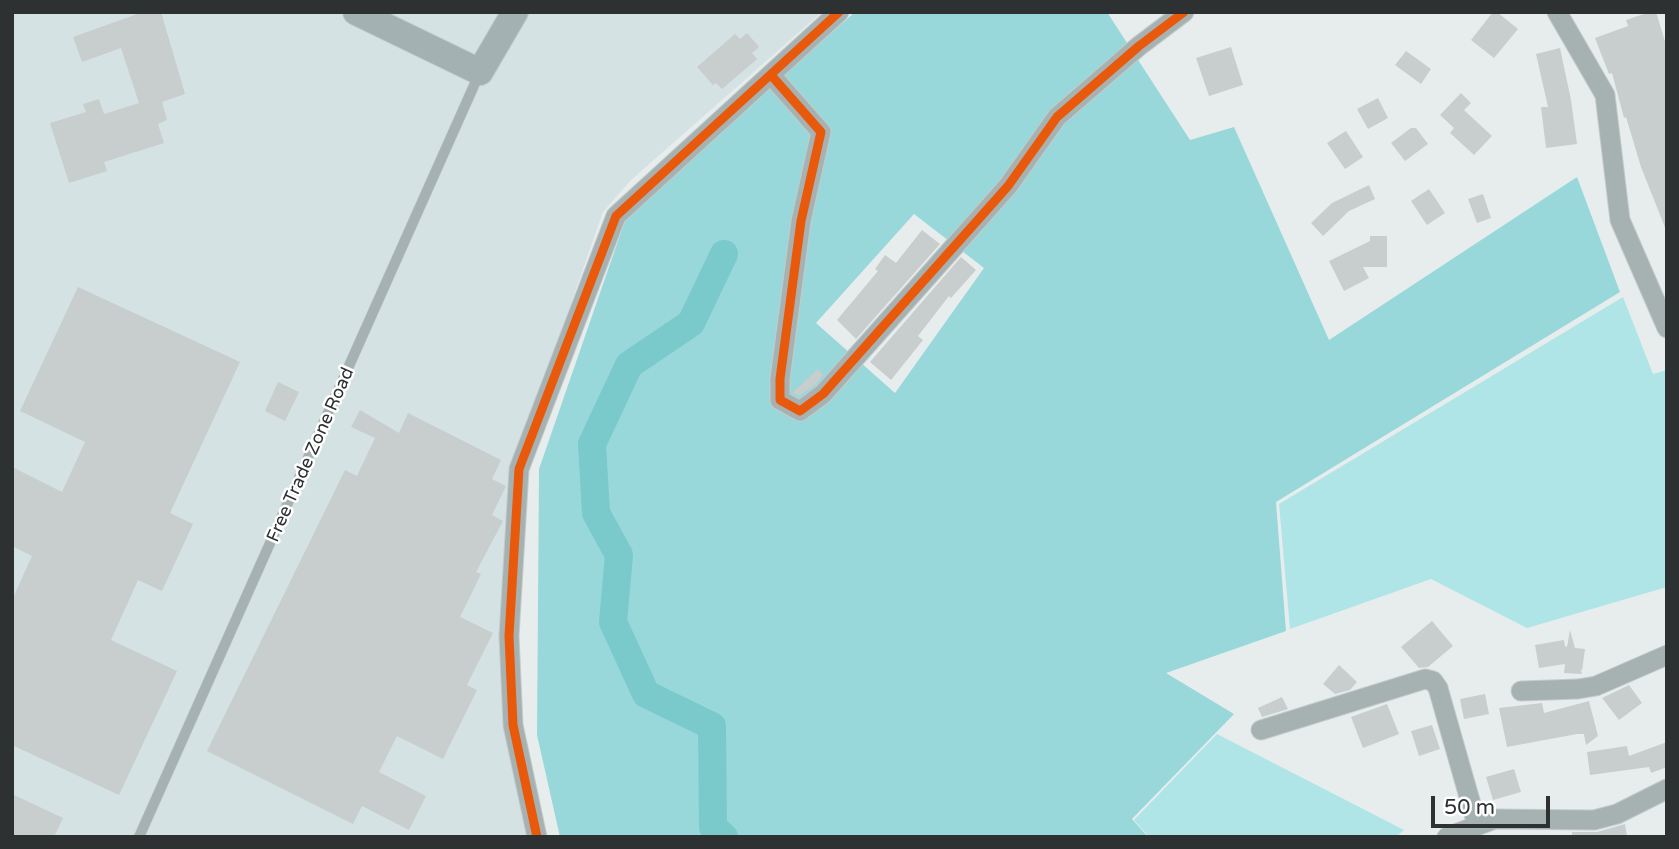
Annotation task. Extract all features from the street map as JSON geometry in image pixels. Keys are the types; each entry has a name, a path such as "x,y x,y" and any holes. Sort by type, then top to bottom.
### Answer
{"street":[{"path":"356,12 480,72"},
{"name":"Free Trade Zone Road","path":"480,72 515,12"},
{"path":"537,837 513,725 509,636 519,469 616,216 839,12"},
{"path":"771,75 821,132 801,221 780,379 780,400 800,411 822,394 1008,186 1057,117 1139,46 1184,12"},
{"path":"1557,12 1605,95 1620,220 1667,328"},
{"path":"1521,691 1596,686 1667,655"},
{"path":"1261,730 1425,679 1433,681 1438,688 1477,825"},
{"path":"1452,836 1495,819 1594,820 1617,814 1667,789"}],"lane":[{"name":"Free Trade Zone Road","path":"139,837 480,72"}],"shaded area":[{"path":"12,12 822,12 630,181 603,212 524,437 515,736 538,837 12,837"},
{"path":"855,12 1107,12 1190,140 1234,127 1329,340 1577,177 1620,292 1276,502 1286,631 1166,673 1234,714 1132,819 1148,837 560,837 537,735 539,469 628,212","holes":["914,214 984,268 895,393 816,323"]},
{"path":"1623,297 1653,374 1667,370 1667,587 1527,628 1431,579 1290,629 1279,504"},
{"path":"1217,734 1404,830 1396,837 1149,837 1134,820"}],"building":[{"path":"143,12 161,12 185,94 162,102 167,120 158,124 164,143 104,162 107,171 69,183 50,123 86,112 83,104 99,99 104,114 139,103 121,48 82,62 73,37"},
{"path":"1493,12 1497,12 1518,29 1494,58 1471,40"},
{"path":"1656,12 1667,48 1666,230 1641,167 1626,117 1624,118 1612,73 1609,74 1595,38 1628,26 1626,20"},
{"path":"747,33 759,47 752,53 757,59 722,89 716,83 713,85 697,67 735,34 740,39"},
{"path":"1231,47 1243,85 1209,96 1196,58"},
{"path":"1560,48 1577,144 1546,148 1541,107 1548,107 1536,54"},
{"path":"1406,51 1431,69 1421,84 1395,65"},
{"path":"1461,93 1471,103 1464,110 1492,136 1474,155 1450,133 1454,128 1440,115"},
{"path":"1378,98 1388,118 1368,129 1357,109"},
{"path":"1411,128 1416,128 1428,144 1405,161 1391,143"},
{"path":"1346,131 1363,157 1345,169 1327,143"},
{"path":"1369,185 1375,199 1349,211 1323,236 1311,223 1332,203"},
{"path":"1429,189 1445,213 1427,225 1411,201"},
{"path":"1483,194 1491,218 1477,223 1468,199"},
{"path":"922,230 940,244 856,339 837,320 878,271 875,269 885,255 896,263"},
{"path":"1370,236 1387,236 1387,267 1363,267 1369,278 1344,291 1329,261 1370,241"},
{"path":"961,257 976,270 951,298 949,296 918,336 923,340 891,380 870,362"},
{"path":"78,287 240,362 170,513 193,524 162,591 138,580 111,640 177,671 119,795 12,745 12,600 32,556 12,546 12,467 62,492 85,442 20,411"},
{"path":"818,369 823,375 815,385 799,396 793,392"},
{"path":"278,382 299,392 285,421 265,411"},
{"path":"360,410 399,433 408,413 501,460 492,479 506,486 492,515 503,521 476,572 481,574 460,617 493,633 467,685 477,690 443,759 397,736 379,772 426,796 409,830 362,806 353,824 207,751 345,470 357,476 375,438 351,427"},
{"path":"1432,621 1453,646 1428,667 1419,668 1401,647"},
{"path":"1570,630 1575,648 1585,649 1582,671 1580,668 1582,674 1564,673 1565,664 1539,668 1535,645 1564,640 1567,647"},
{"path":"1339,665 1357,682 1350,690 1335,694 1323,684"},
{"path":"1629,685 1642,703 1619,720 1602,698"},
{"path":"1485,694 1489,714 1464,719 1460,699"},
{"path":"1282,697 1288,709 1262,717 1258,708"},
{"path":"1589,701 1598,736 1586,745 1584,734 1577,734 1507,747 1499,708 1542,703 1544,713"},
{"path":"1387,704 1399,734 1363,748 1351,717"},
{"path":"1432,725 1440,749 1419,756 1411,731"},
{"path":"1667,742 1667,767 1651,773 1649,767 1590,775 1587,752 1627,746 1629,756"},
{"path":"1514,769 1521,792 1493,800 1486,777"},
{"path":"12,794 63,818 54,837 12,837"},
{"path":"1625,824 1627,837 1572,837 1572,832 1597,832"}],"waterway":[{"path":"724,254 691,323 629,365 592,444 596,513 619,555 613,622 646,694 712,726 713,827 724,837"}],"cycle path":[{"path":"537,837 513,725 509,636 519,469 616,216 839,12"},
{"path":"771,75 821,132 801,221 780,379 780,400 800,411 823,394 1008,186 1057,117 1139,46 1184,12"}]}
